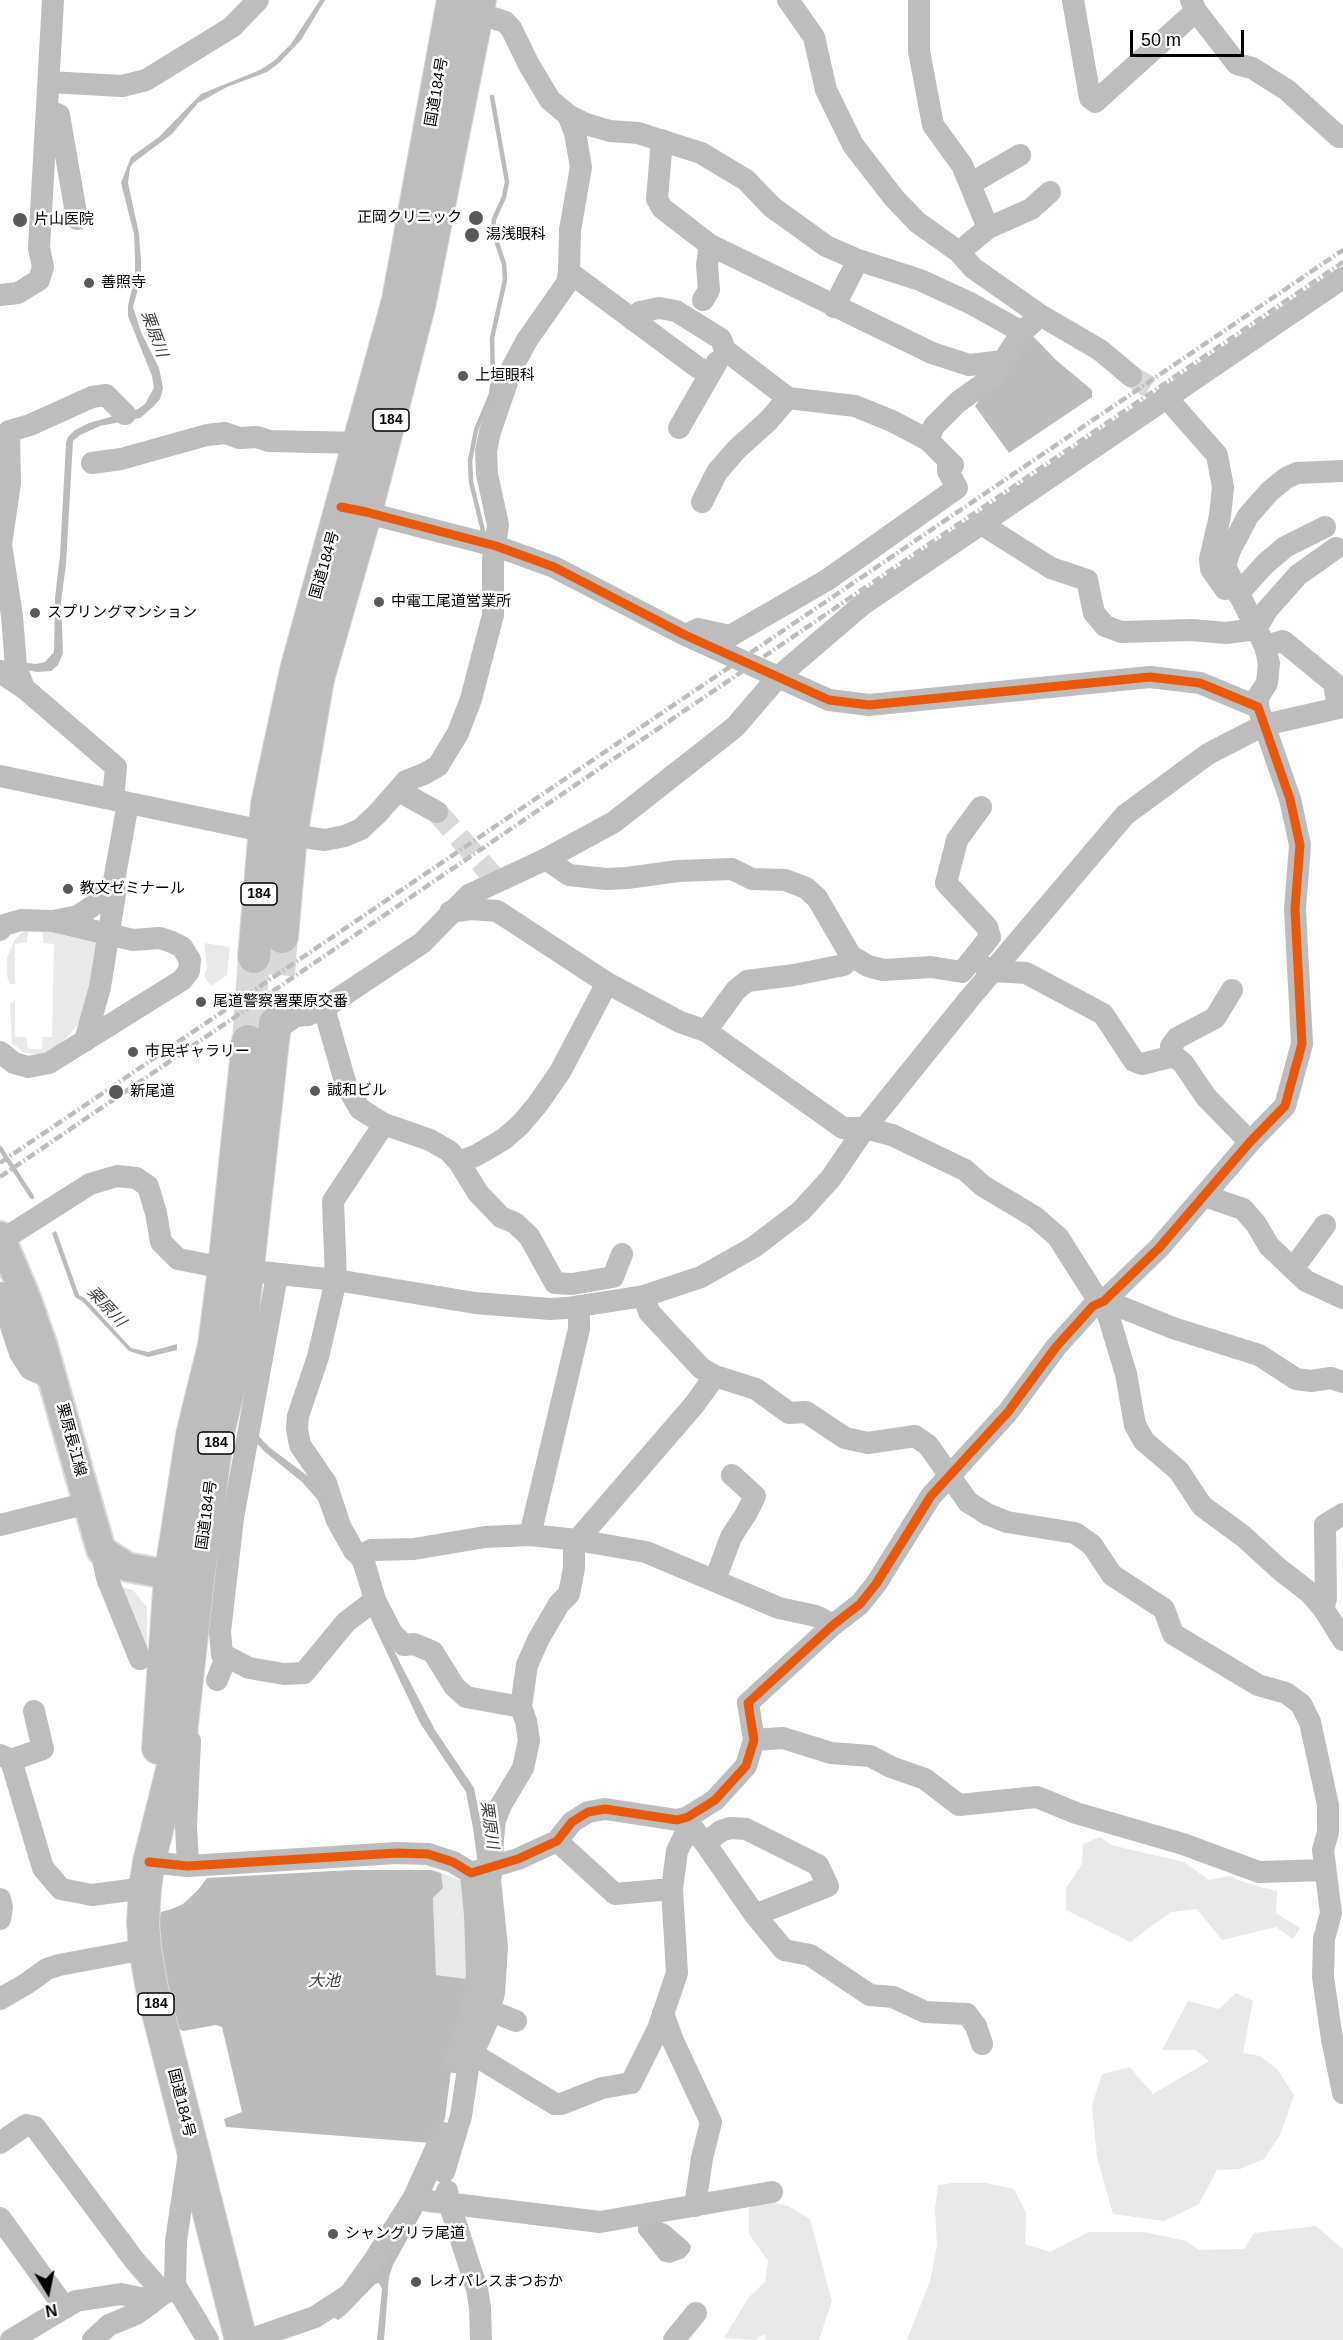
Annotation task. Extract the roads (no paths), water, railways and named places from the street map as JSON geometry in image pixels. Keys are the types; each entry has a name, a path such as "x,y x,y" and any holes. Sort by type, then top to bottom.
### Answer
{"highway":[{"name":"国道184号","path":"354,510 359,443 398,300 461,3"},
{"name":"国道184号","path":"254,957 277,834 318,679 354,510 420,302 461,3"},
{"name":"国道184号","path":"277,834 282,938"},
{"name":"国道184号","path":"147,1875 181,1734 184,1578 192,1435 214,1345 250,1272 266,1032"},
{"name":"国道184号","path":"184,1578 161,1725 149,1831 145,1949 152,1989 241,2340"}],"main road":[{"name":"栗原長江線","path":"4,1252 54,1379 101,1550"},
{"path":"101,1550 127,1567 184,1578"}],"street":[{"path":"0,295 18,293 39,280 43,267 39,248 53,0"},
{"path":"49,82 122,86 146,80 232,27 258,0"},
{"path":"788,0 813,37 826,90 853,145 894,198 917,222 959,252 973,268 1040,315 1100,350 1131,375"},
{"path":"919,0 919,51 933,125 962,165 988,228"},
{"path":"1073,0 1090,98 1095,102 1194,5 1237,64 1252,68 1287,90 1339,137 1343,138"},
{"path":"461,3 505,22 511,28 550,100 568,115 586,124 610,131 638,133 701,153 746,180 772,207 826,246 858,260 920,280 970,303 1022,332"},
{"path":"47,110 59,114 77,219"},
{"path":"0,776 277,834 325,840 345,836 361,829 406,781 438,766 458,733 471,699 493,615 493,560 498,525 487,474 486,451 490,432 512,368 527,340 567,283 570,230 581,167 575,133 568,115"},
{"path":"662,140 657,199 662,208 710,245 932,353 969,365 1004,361"},
{"path":"970,184 1020,154"},
{"path":"959,252 988,228 1031,209 1050,192"},
{"path":"703,300 710,290 707,265 710,245"},
{"path":"834,307 858,260"},
{"path":"569,272 697,367 709,373"},
{"path":"266,1032 296,1016 308,1015 324,1008 422,943 450,912 494,878 546,859 614,822 735,727 778,677 862,605 983,525 1166,397 1343,278"},
{"path":"633,320 640,312 659,308 676,310 721,339 725,350 788,398 855,406 892,421 928,440 950,462 948,471 957,488 827,580 730,636 698,629 685,635"},
{"path":"928,440 934,426 958,402 993,376 1022,332 1040,315"},
{"path":"679,428 709,373 725,350"},
{"path":"85,1041 100,987 115,894 114,881 121,801 116,767 14,671 12,616 1,545 9,431 30,425 92,397 106,395 125,414"},
{"path":"1166,397 1217,455 1223,487 1220,516 1210,559 1211,569 1235,603 1265,564 1285,547 1325,527"},
{"path":"702,502 717,472 788,398"},
{"path":"92,463 121,459 207,435 225,433 239,438 257,437 269,441 359,443"},
{"path":"473,2054 555,2104 561,2104 596,2090 631,2083 644,2059 677,1973 672,1889 678,1851 689,1821 733,1783 746,1767 754,1740 748,1703 833,1625 860,1604 876,1584 931,1496 1008,1412 1056,1347 1093,1306 1104,1301 1159,1248 1250,1142 1285,1106 1302,1044 1295,909 1300,844 1290,799 1261,716 1258,698 1267,683 1269,663 1261,638 1225,566 1230,550 1248,516 1270,491 1296,473 1343,471"},
{"path":"354,510 496,546 554,567 685,635 829,700 869,705 1150,677 1200,682 1261,716"},
{"path":"4,1252 90,1184 117,1176 136,1178 148,1186 161,1242 178,1259 250,1272 336,1280 475,1303 550,1309 644,1296 700,1277 754,1247 801,1211 831,1178 866,1128 1125,815 1261,716 1340,707 1334,683 1283,641 1192,630 1121,632 1105,626 1094,613 1088,580 1051,568 983,525"},
{"path":"1261,638 1267,610 1298,575 1314,561 1336,548"},
{"path":"399,791 437,812"},
{"path":"546,859 569,875 596,878 627,878 678,871 732,869 752,879 785,880 806,888 817,898 851,956 868,966 884,970 931,967 962,972 990,937 987,927 946,884 957,840 981,807"},
{"path":"53,921 78,916 97,903 114,881"},
{"path":"450,912 471,909 497,911 607,983 680,1022 706,1031 843,1128 866,1128 892,1135 965,1170 982,1186 1035,1217 1058,1237 1096,1297 1173,1328 1259,1355 1296,1379 1311,1381 1331,1378 1343,1382"},
{"path":"0,930 4,925 21,920 53,921 133,940 160,938 182,947 190,960 189,971 182,980 49,1063 28,1067 14,1063 0,1052"},
{"path":"706,1031 736,990 747,981 844,965 851,956"},
{"path":"972,960 994,971 1026,973 1102,1014 1134,1061 1142,1064 1174,1056"},
{"path":"459,1162 477,1155 504,1139 537,1105 560,1072 607,983"},
{"path":"1232,990 1215,1018 1177,1038 1171,1046 1174,1056 1183,1063 1206,1097 1250,1142"},
{"path":"324,1008 346,1085 360,1109 384,1124 430,1140 448,1151 459,1162 478,1193 501,1217 515,1223 529,1236 555,1283 550,1309"},
{"path":"362,1555 354,1551 340,1526 326,1483 300,1445 297,1429 298,1416 318,1358 336,1280 333,1201 384,1124"},
{"path":"1205,1196 1243,1209 1256,1224 1269,1246 1306,1281 1343,1298"},
{"path":"1293,1269 1325,1225"},
{"path":"555,1283 572,1284 613,1277 622,1254"},
{"path":"250,1272 233,1518 220,1632 222,1654 249,1668 284,1674 304,1673 346,1622 371,1603"},
{"path":"0,1293 20,1353 30,1369 54,1379"},
{"path":"644,1296 649,1312 701,1368 716,1376 756,1389 789,1413 806,1412 845,1438 868,1443 915,1436 928,1445 948,1477 968,1502 987,1514 1007,1522 1075,1533 1092,1545 1112,1575 1164,1609 1173,1634 1258,1685 1286,1693 1301,1704 1310,1722 1328,1805 1328,1832 1324,1860 1331,1913 1324,1939 1323,1977 1343,2093"},
{"path":"1104,1301 1126,1374 1135,1425 1143,1441 1179,1471 1202,1506 1243,1536 1310,1593 1323,1608 1343,1640"},
{"path":"530,1535 579,1329 579,1306"},
{"path":"481,2340 477,2289 427,2200 437,2168 448,2116 454,2065 472,2013 482,1870 495,1820 501,1805 523,1768 529,1741 521,1707 527,1665 538,1640 559,1604 569,1594 574,1568 574,1544 694,1405 716,1376"},
{"path":"715,1580 731,1537 755,1496 732,1475"},
{"path":"0,1525 88,1503"},
{"path":"1323,1608 1326,1599 1325,1525 1343,1514"},
{"path":"362,1555 371,1550 414,1550 484,1537 530,1535 577,1540 646,1552 779,1608 816,1616 833,1625"},
{"path":"101,1550 107,1578 140,1659"},
{"path":"362,1555 371,1603 392,1633 404,1645 414,1644 433,1652 453,1686 466,1697 521,1707"},
{"path":"217,1680 226,1658"},
{"path":"34,1711 43,1749 5,1757 43,1869 61,1889 92,1895 147,1875 188,1866 397,1853 428,1854 482,1870 490,1880 497,1947 491,2011 467,2072 461,2116 437,2168 427,2200 373,2262 350,2294 315,2317 249,2340"},
{"path":"181,1734 190,1741 186,1826 188,1866"},
{"path":"754,1740 783,1738 831,1753 870,1756 891,1767 926,1779 959,1805 1037,1797 1076,1813 1183,1844 1259,1872 1324,1860"},
{"path":"482,1870 556,1841 572,1822 588,1812 605,1809 689,1821 755,1915 784,1950 810,1955 870,1995 893,1997 925,2012 966,2014 976,2026 982,2044"},
{"path":"705,1843 721,1830 746,1829 818,1865 828,1886 755,1915"},
{"path":"1324,1860 1334,1839 1343,1838"},
{"path":"556,1841 615,1894 672,1889"},
{"path":"0,1899 2,1907 0,1919"},
{"path":"0,1999 53,1967 145,1949"},
{"path":"491,2011 516,2020"},
{"path":"663,2013 673,2041 711,2122 702,2158 695,2206"},
{"path":"0,2143 26,2125 35,2127 135,2261 208,2340"},
{"path":"93,2340 109,2325 136,2314 164,2293 176,2241 191,2144"},
{"path":"427,2200 600,2222 772,2192"},
{"path":"0,2218 65,2308"},
{"path":"11,2340 76,2301 121,2294 164,2293"},
{"path":"674,2340 696,2313"}],"water":[{"path":"320,0 325,0 301,40 279,63 267,72 227,87 198,103 172,134 133,163 130,168 128,183 139,234 141,261 141,278 133,307 141,332 159,368 163,388 160,399 140,418 100,426 80,435 73,441 66,564 61,602 63,653 58,665 51,671 37,672 0,665 0,660 36,664 45,662 54,652 55,598 68,437 75,430 89,423 138,409 145,404 154,388 152,376 128,316 135,275 134,234 121,183 131,157 159,137 201,94 260,70 274,61 291,44"},
{"path":"1030,333 1056,360 1092,390 1092,397 1009,453 975,406"},
{"path":"56,1231 79,1295 85,1298 131,1348 148,1352 177,1344 177,1350 148,1357 129,1351 83,1302 75,1297 52,1233"},
{"path":"253,1430 269,1447 309,1477 319,1487 328,1502 340,1536 359,1563 374,1608 401,1665 435,1730 474,1788 484,1838 486,1881 493,1929 491,1999 485,2020 465,2065 459,2115 446,2159 389,2277 384,2340 377,2340 382,2289 379,2283 375,2284 338,2320 332,2316 362,2292 385,2260 417,2206 445,2145 458,2066 475,2014 480,1976 478,1865 473,1828 466,1792 420,1723 371,1619 353,1566 327,1525 318,1500 302,1482 265,1452 252,1438"},
{"name":"大池","path":"352,1870 431,1870 441,1873 443,1888 433,1898 436,1975 474,1980 451,2071 445,2118 441,2128 431,2143 226,2127 224,2119 242,2112 222,2027 216,2025 183,2031 177,2028 164,1976 159,1938 160,1914 183,1904 207,1878"},
{"path":"659,2221 668,2225 691,2246 684,2258 670,2263 661,2261 638,2232 638,2225"}],"waterway":[{"path":"483,531 471,482 470,461 476,430 491,394 492,338 505,280 504,264 493,231 494,219 504,197 507,182 492,97"},
{"name":"栗原川","path":"0,1148 32,1197"}],"tunnel":[{"path":"1131,376 1166,397"},
{"path":"437,812 492,875"},
{"path":"275,1023 282,937"},
{"path":"248,1041 254,957"}],"railway":[{"path":"0,1163 1343,250"},
{"path":"0,1177 1343,262"}],"place":[{"name":"正岡クリニック","path":"476,218"},
{"name":"片山医院","path":"20,220"},
{"name":"湯浅眼科","path":"472,235"},
{"name":"善照寺","path":"89,283"},
{"name":"上垣眼科","path":"463,376"},
{"name":"中電工尾道営業所","path":"379,602"},
{"name":"スプリングマンション","path":"35,613"},
{"name":"教文ゼミナール","path":"68,889"},
{"name":"尾道警察署栗原交番","path":"201,1002"},
{"name":"市民ギャラリー","path":"133,1052"},
{"name":"誠和ビル","path":"315,1091"},
{"name":"新尾道","path":"116,1092"},
{"name":"シャングリラ尾道","path":"333,2234"},
{"name":"レオパレスまつおか","path":"416,2282"}]}
